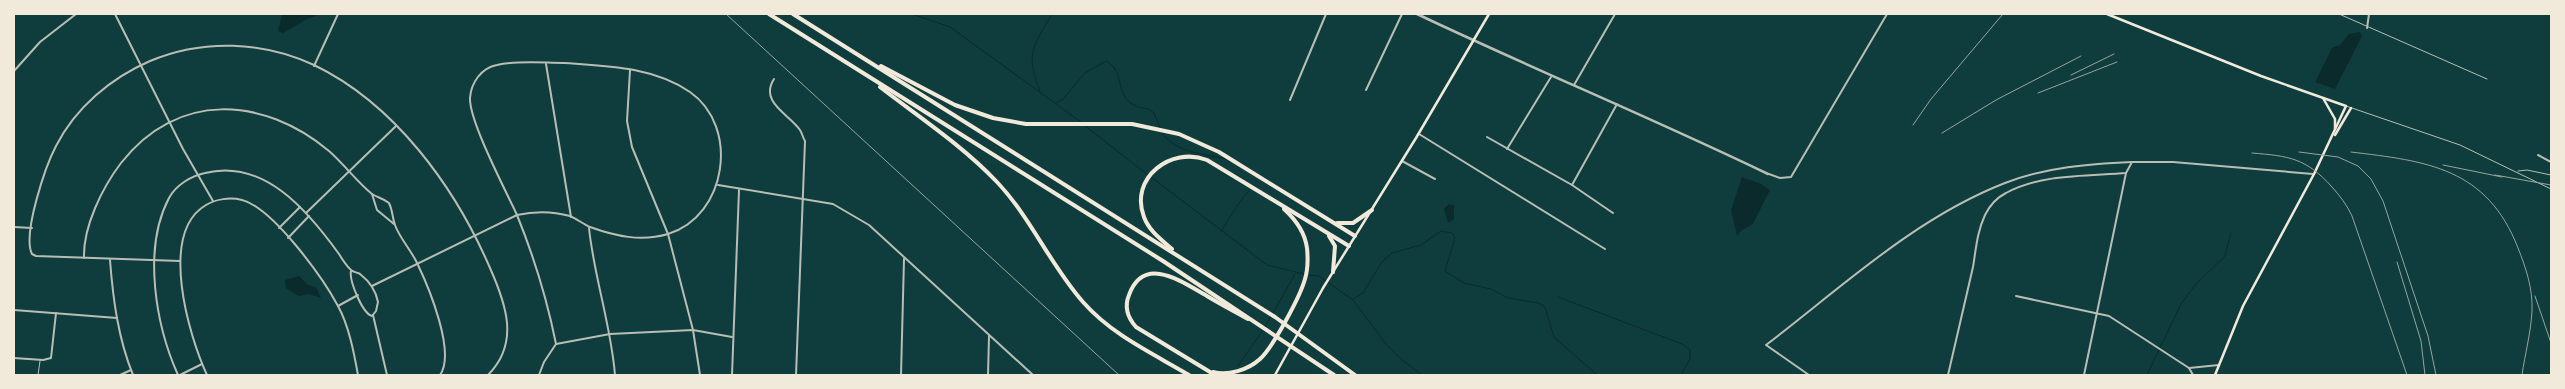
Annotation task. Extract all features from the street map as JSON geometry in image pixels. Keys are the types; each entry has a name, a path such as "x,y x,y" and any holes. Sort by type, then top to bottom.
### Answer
{"highway":[{"path":"769,14 1103,222 1274,333 1334,375"},
{"path":"793,14 1184,258 1290,327 1356,375"},
{"path":"852,51 940,98 984,116 1026,124 1132,124 1156,127 1195,140 1245,168 1355,236"},
{"path":"860,72 954,143 991,176 1017,206 1083,302 1113,330 1189,375"},
{"path":"1184,258 1157,236 1144,218 1142,195 1149,176 1169,160 1192,156 1208,160 1349,246"},
{"path":"1207,370 1217,373 1235,372 1259,360 1271,343 1305,281 1308,256 1303,233 1289,213 1277,202"},
{"path":"1335,223 1353,222 1372,210"},
{"path":"1323,231 1335,246 1333,272"},
{"path":"1215,375 1136,328 1128,314 1127,304 1132,288 1138,280 1149,274 1173,277 1274,333"}],"main road":[{"path":"1275,375 1323,288 1419,134 1489,14"},
{"path":"2107,14 2261,76 2346,106 2335,130"},
{"path":"2322,97 2335,119 2334,136"},
{"path":"2215,375 2243,306 2334,136 2351,108"}],"street":[{"path":"14,71 40,42 76,14"},
{"path":"115,14 142,64 169,123 213,201"},
{"path":"314,66 338,14"},
{"path":"1290,100 1326,14"},
{"path":"1366,90 1402,14"},
{"path":"1417,14 1551,77 1616,104 1780,178 1791,177 1887,14"},
{"path":"1574,86 1616,14"},
{"path":"2339,14 2367,28 2487,79"},
{"path":"2367,28 2368,14"},
{"path":"180,261 36,256 30,249 32,228 43,177 65,130 77,115 110,82 142,64 180,51 204,46 232,45 287,55 314,66 358,93 396,126 423,155 442,180 476,235 504,305 509,326 507,344 500,361 488,375"},
{"path":"546,63 571,217"},
{"path":"371,287 517,215 535,212 571,217 589,227 633,238 668,234 693,220 704,209 718,185 722,162 718,132 706,108 691,92 654,74 630,70 546,63 496,65 477,77 470,100 481,137 517,215 545,292 556,344 544,362 539,375"},
{"path":"630,70 627,121 632,147 668,234 693,330 700,375"},
{"path":"1507,149 1551,77"},
{"path":"774,79 770,90 771,99 775,106 800,130 805,141 796,375"},
{"path":"1572,185 1616,104"},
{"path":"2346,106 2460,145 2551,189"},
{"path":"84,258 90,226 110,180 130,152 155,131 169,123 213,110 231,108 253,111 273,117 315,140 350,170 372,194 389,203 394,224 418,264 434,305 442,334 446,363 440,375"},
{"path":"306,213 396,126"},
{"path":"1419,134 1605,249"},
{"path":"1487,137 1572,185 1613,213"},
{"path":"2538,155 2551,162"},
{"path":"1402,161 1435,179"},
{"path":"2084,375 2126,173 2132,162"},
{"path":"1809,375 1766,345 1918,228 2005,183 2036,173 2081,164 2132,162 2173,162 2314,174"},
{"path":"202,364 179,375 167,350 158,311 155,261 159,224 170,198 181,184 198,174 233,170 250,172 280,190 306,213 351,271 360,275 371,287 378,302 373,315 387,375"},
{"path":"2517,171 2527,170 2551,175"},
{"path":"1948,375 1973,264 1975,242 1985,216 1994,201 2022,185 2069,177 2126,173"},
{"path":"718,185 738,190 834,204 854,215 869,225 1033,375"},
{"path":"732,375 738,190"},
{"path":"372,194 377,210 394,224"},
{"path":"208,375 202,364 181,288 180,261 185,232 196,212 213,201 231,199 244,201 264,213 310,263 338,306 345,321 358,375"},
{"path":"279,228 300,207"},
{"path":"288,238 308,216"},
{"path":"14,227 32,228"},
{"path":"589,227 591,249 610,334 615,375"},
{"path":"901,375 904,259"},
{"path":"110,260 117,318 122,343 133,375"},
{"path":"351,271 349,278 364,312 373,315"},
{"path":"338,306 358,295"},
{"path":"2016,296 2109,316 2129,327 2189,368 2194,375"},
{"path":"14,310 117,318"},
{"path":"14,358 48,360 53,355 56,314"},
{"path":"556,344 610,334 693,330 733,337"},
{"path":"988,375 989,336"},
{"path":"38,375 40,360"},
{"path":"2189,368 2219,365"},
{"path":"120,375 131,370"}],"water":[{"path":"282,14 321,14 307,19 283,33 278,31"},
{"path":"2360,32 2362,36 2335,89 2315,82 2332,48 2340,45 2349,34"},
{"path":"1742,177 1761,184 1770,190 1753,224 1742,230 1737,236 1731,210"},
{"path":"1449,204 1454,205 1454,219 1448,223 1444,209"},
{"path":"299,276 308,285 316,287 321,298 309,294 298,296 286,288 285,280"}],"waterway":[{"path":"912,14 950,27 1081,122"},
{"path":"1040,91 1033,68 1033,51 1040,34 1052,14"},
{"path":"1056,103 1063,99 1085,73 1106,61 1113,66 1117,73 1124,95 1137,106 1149,109 1154,113 1160,128"},
{"path":"1084,125 1148,175"},
{"path":"1162,132 1167,139 1183,149 1230,160"},
{"path":"1151,177 1267,265 1304,274"},
{"path":"1221,231 1249,191"},
{"path":"1353,299 1363,293 1382,262 1392,253 1421,245 1441,231 1452,233 1455,238 1445,271 1464,283 1491,289 1508,298 1539,303 1545,307 1554,337 1597,375"},
{"path":"2147,375 2181,304 2195,285 2225,256 2231,233"},
{"path":"1265,327 1295,274"},
{"path":"1308,275 1319,276 1353,300 1386,344 1402,360 1422,375"},
{"path":"1558,297 1682,344 1690,350 1690,359 1681,375"},
{"path":"1238,366 1263,330"}],"railway":[{"path":"726,14 1119,375"},
{"path":"1913,125 1931,99 2003,14"},
{"path":"2071,75 2114,54"},
{"path":"1942,133 1996,100 2081,56"},
{"path":"2038,93 2117,62"},
{"path":"2299,152 2338,157 2358,166 2371,179 2383,201 2428,336 2436,375"},
{"path":"2351,152 2379,155 2429,165 2451,173 2472,185 2490,201 2505,221 2518,248 2530,287 2531,319 2522,375"},
{"path":"2252,153 2287,157 2305,164 2323,177 2348,208 2407,375"},
{"path":"2443,165 2502,177"},
{"path":"2495,175 2551,185"},
{"path":"2397,262 2421,341 2425,375"},
{"path":"2535,296 2551,343"}]}
